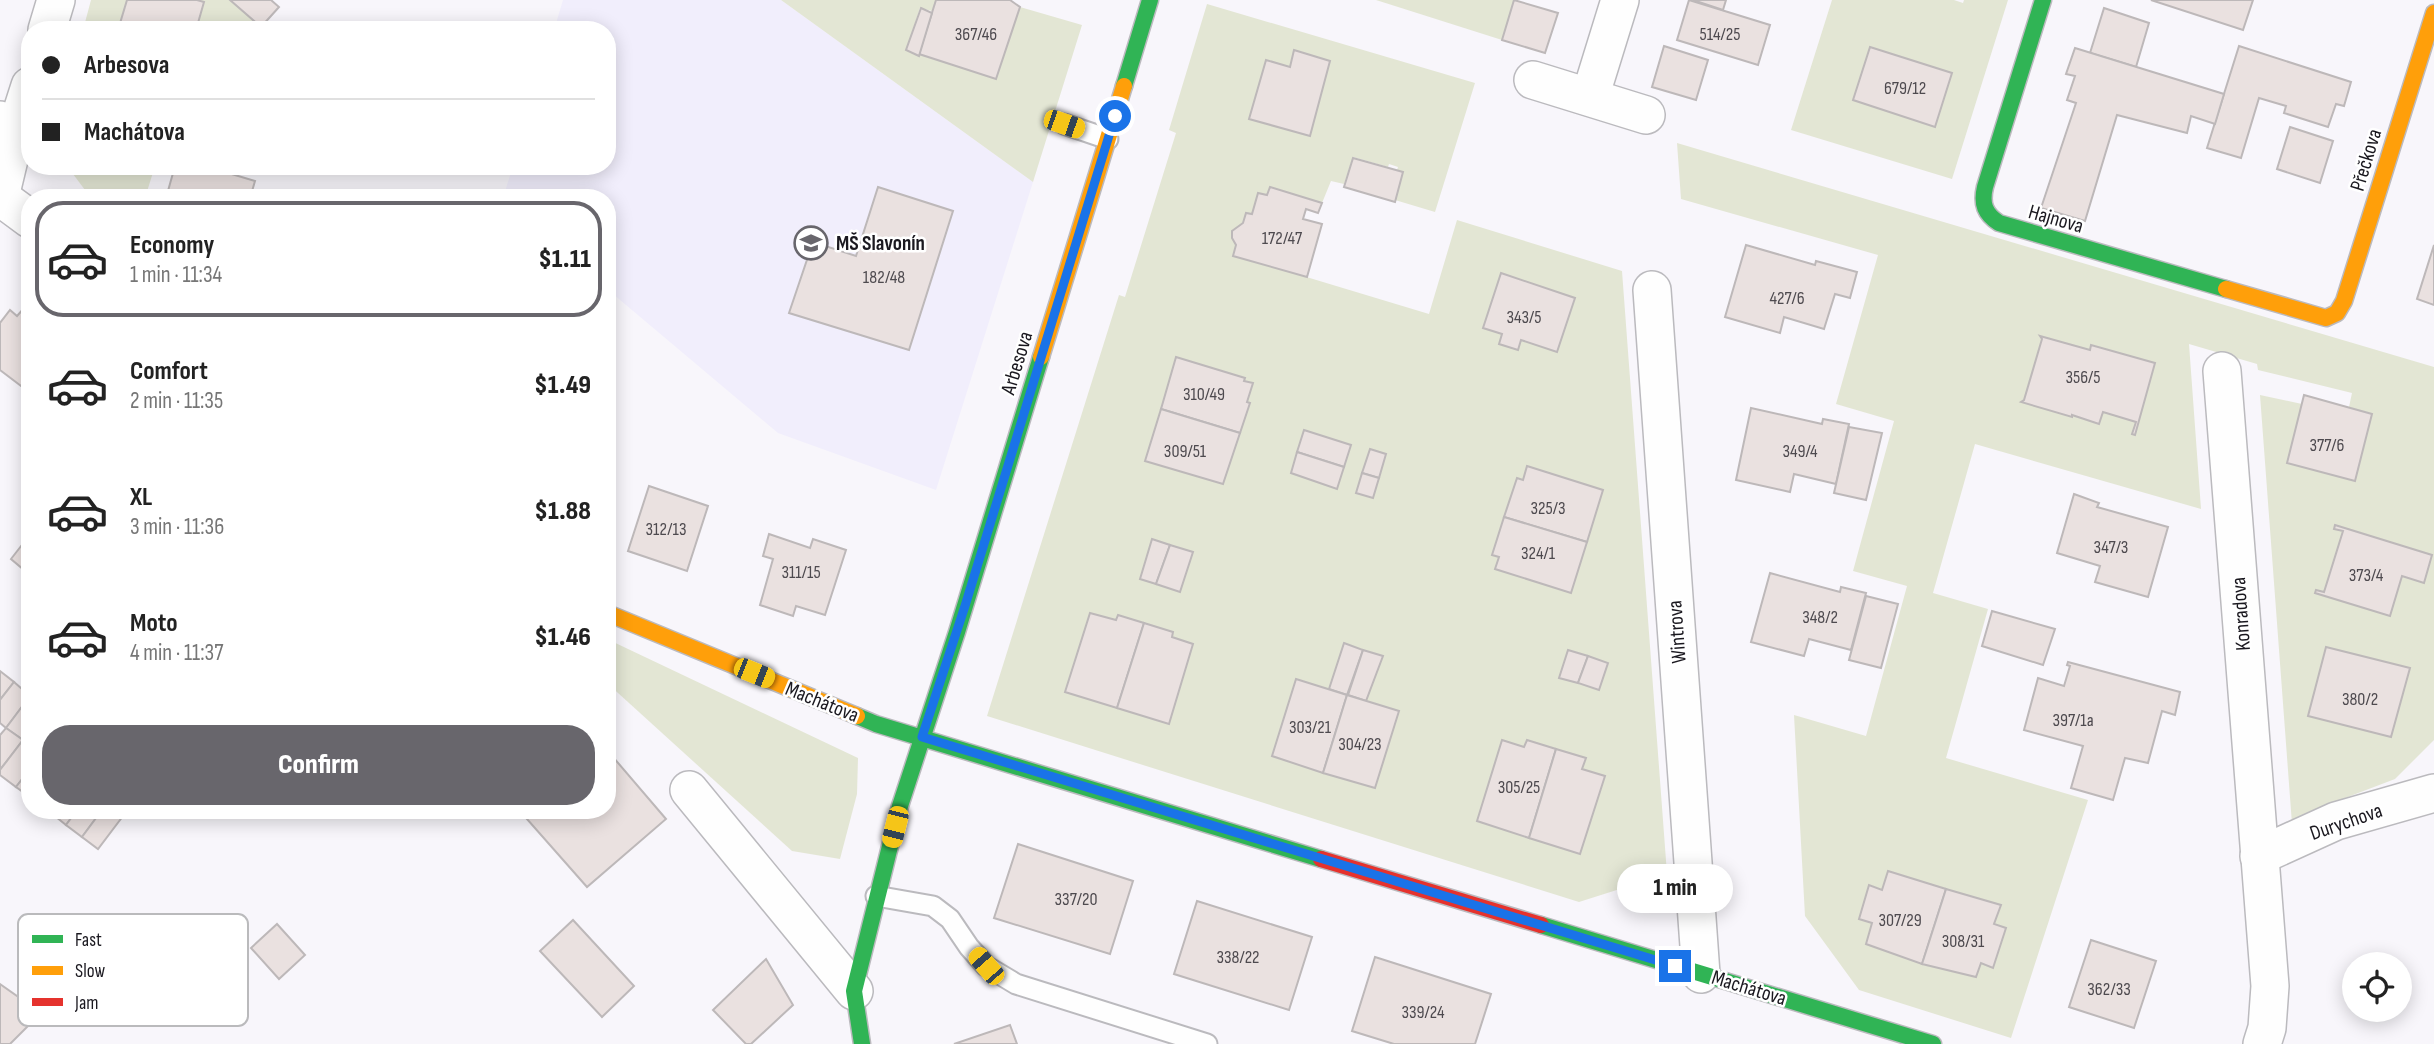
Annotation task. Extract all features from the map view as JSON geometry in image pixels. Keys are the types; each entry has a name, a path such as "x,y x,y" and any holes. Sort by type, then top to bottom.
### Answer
{"street":[{"path":"50,21 56,0"},
{"name":"Arbesova","path":"922,737 961,619 1150,0"},
{"path":"1590,97 1620,0"},
{"name":"Hajnova","path":"2043,0 1985,187 1984,212 1999,223 2011,227 2303,313 2326,318 2332,316"},
{"name":"Přečkova","path":"2332,316 2344,301 2434,13"},
{"path":"1533,80 1646,115"},
{"path":"21,102 8,125 0,197 21,212"},
{"name":"Wintrova","path":"1652,290 1701,974"},
{"name":"Konradova","path":"2222,371 2259,856"},
{"name":"Machátova","path":"616,617 876,724 1933,1044"},
{"path":"862,1044 854,991 900,806 922,737"},
{"path":"689,790 854,991"},
{"name":"Durychova","path":"2259,856 2336,821 2434,793"},
{"path":"2259,856 2270,986 2267,1028 2262,1044"}],"lane":[{"path":"1064,124 1108,139"},
{"path":"876,896 933,906 950,919 986,966 1016,984 1207,1044"}],"shaded area":[{"name":"MŠ Slavonín","path":"563,0 781,0 1033,182 936,490 778,433 616,297 616,189 506,189 510,175 616,175 616,21 557,21"}],"green space":[{"path":"91,0 267,0 271,3 258,21 85,21"},
{"path":"781,0 936,0 932,11 920,8 906,50 996,79 1020,7 1082,25 1033,182"},
{"path":"1376,0 1514,0 1502,40"},
{"path":"1832,0 1954,0 1963,3 1964,0 2008,0 1952,179 1791,130","holes":["1870,47 1952,74 1935,126 1853,100"]},
{"path":"1207,4 1475,83 1435,212 1395,200 1402,172 1397,170 1398,167 1389,164 1388,167 1353,157 1344,184 1331,181 1322,203 1270,187 1267,195 1258,194 1252,214 1246,213 1243,223 1232,231 1236,245 1234,255 1429,314 1457,220 1622,271 1667,874 1579,902 987,716 1119,295 1125,297 1176,133 1169,130"},
{"path":"1677,143 2434,367 2434,740 2395,779 2332,803 2292,824 2260,395 2302,404 2287,463 2355,481 2372,414 2349,407 2352,393 2258,370 2257,364 2189,344 2201,509 1975,444 1933,593 1988,609 1946,758 2088,800 2011,1038 1859,990 1805,916 1794,715 1866,736 1907,586 1853,571 1894,421 1836,404 1878,255 1681,199"},
{"path":"74,175 152,175 148,189 84,189"},
{"path":"616,643 858,758 857,794 840,859 792,851 616,691"}],"building":[{"path":"127,0 204,2 199,21 121,21"},
{"path":"230,0 271,0 279,7 266,21 254,21"},
{"path":"936,0 1010,0 1020,7 996,79 919,54"},
{"path":"1514,0 1558,13 1545,53 1502,40"},
{"path":"1689,0 1770,25 1758,65 1677,40"},
{"path":"1693,0 1726,0 1723,10"},
{"path":"2151,0 2253,0 2243,30"},
{"path":"921,8 932,13 919,56 906,50"},
{"path":"2104,8 2149,23 2136,67 2090,53"},
{"path":"1664,46 1708,60 1696,100 1652,87"},
{"path":"2239,46 2351,82 2344,106 2336,104 2328,127 2284,113 2286,106 2259,98 2241,158 2207,148"},
{"path":"1870,47 1952,73 1935,127 1853,100"},
{"path":"2075,48 2224,94 2215,124 2191,116 2187,133 2117,115 2085,221 2041,208 2076,103 2067,100 2075,76 2066,74"},
{"path":"1294,50 1330,61 1310,136 1249,119 1266,60 1290,67"},
{"path":"2290,127 2333,141 2320,183 2277,169"},
{"path":"1353,158 1403,172 1395,202 1344,187"},
{"path":"172,175 235,175 255,181 253,189 169,189"},
{"path":"878,187 953,211 909,350 789,313 813,242 856,256"},
{"path":"1270,187 1322,203 1318,213 1306,209 1303,219 1322,224 1307,277 1233,256 1236,245 1232,231 1243,223 1246,213 1252,214 1258,193 1267,195"},
{"path":"1746,245 1815,265 1816,261 1857,272 1850,298 1835,294 1824,329 1784,317 1780,333 1725,317"},
{"path":"2434,245 2434,305 2417,299"},
{"path":"1501,273 1575,298 1557,352 1521,340 1518,350 1499,344 1502,334 1483,328"},
{"path":"10,310 17,316 21,312 21,386 0,370 0,323"},
{"path":"2040,336 2090,350 2091,345 2155,363 2135,435 2132,434 2136,422 2103,412 2099,424 2021,402 2024,400 2042,339"},
{"path":"1176,357 1245,378 1244,381 1253,383 1247,402 1250,403 1240,433 1161,409"},
{"path":"2304,395 2372,414 2355,481 2287,463"},
{"path":"1751,408 1822,424 1823,419 1849,424 1836,484 1794,474 1790,492 1736,480"},
{"path":"1161,409 1240,433 1223,484 1145,461"},
{"path":"1849,427 1882,433 1866,500 1834,493"},
{"path":"1304,430 1351,445 1344,467 1297,452"},
{"path":"1370,449 1386,454 1379,478 1362,473"},
{"path":"1297,452 1344,467 1337,489 1291,473"},
{"path":"1527,466 1603,490 1587,542 1504,517 1517,478 1523,480"},
{"path":"1362,473 1379,478 1373,498 1356,493"},
{"path":"649,486 708,506 687,571 628,551"},
{"path":"2074,494 2099,503 2097,507 2168,527 2148,597 2095,582 2100,566 2057,553"},
{"path":"1504,517 1587,542 1571,593 1495,569 1499,557 1492,555"},
{"path":"2335,525 2432,555 2424,583 2402,576 2390,616 2315,593 2316,590 2324,592 2343,531 2334,529"},
{"path":"769,534 810,548 813,539 846,550 825,615 796,606 793,616 760,605 773,559 763,556"},
{"path":"1152,539 1170,545 1156,584 1140,579"},
{"path":"1170,545 1193,552 1180,592 1156,584"},
{"path":"21,546 21,567 11,559"},
{"path":"1770,573 1840,592 1841,587 1866,593 1851,650 1809,639 1804,656 1751,642"},
{"path":"1866,596 1898,604 1881,668 1849,660"},
{"path":"1992,611 2055,629 2043,665 1982,646"},
{"path":"1090,613 1116,620 1118,615 1144,623 1117,708 1065,692"},
{"path":"1144,623 1173,632 1172,637 1193,644 1169,724 1117,708"},
{"path":"1344,643 1363,650 1347,695 1329,689"},
{"path":"2326,647 2410,668 2391,737 2308,716"},
{"path":"1363,650 1383,656 1366,701 1348,695"},
{"path":"1568,650 1588,656 1578,683 1559,678"},
{"path":"1588,656 1608,663 1599,690 1578,683"},
{"path":"2068,662 2180,692 2175,715 2162,711 2148,763 2125,758 2113,800 2071,788 2083,746 2024,730 2038,678 2064,686 2070,666 2067,665"},
{"path":"0,671 14,682 0,700"},
{"path":"1296,679 1347,695 1323,773 1272,756"},
{"path":"14,682 21,688 21,708 6,728 0,723 0,700"},
{"path":"1347,695 1399,711 1375,788 1323,773"},
{"path":"21,708 21,739 6,728"},
{"path":"6,728 21,739 21,743 0,770 0,735"},
{"path":"1502,740 1524,747 1527,740 1556,749 1529,838 1477,821"},
{"path":"21,743 21,781 16,787 0,775 0,770"},
{"path":"1556,749 1586,758 1582,769 1605,776 1580,854 1529,838"},
{"path":"616,761 666,819 587,887 527,819 616,819"},
{"path":"59,819 70,819 66,825"},
{"path":"70,819 95,819 82,837 66,825"},
{"path":"95,819 121,819 98,849 82,837"},
{"path":"1018,844 1133,881 1110,954 994,918"},
{"path":"1888,871 1946,889 1922,964 1866,944 1872,923 1859,919 1869,885 1882,890"},
{"path":"1946,889 2001,905 1994,924 2006,928 1993,968 1981,963 1976,977 1922,964"},
{"path":"1197,901 1312,937 1289,1010 1174,974"},
{"path":"573,920 634,986 602,1017 540,951"},
{"path":"277,924 305,955 279,979 251,948"},
{"path":"2091,940 2156,961 2134,1028 2069,1007"},
{"path":"1375,957 1491,994 1475,1044 1394,1044 1352,1031"},
{"path":"766,959 793,1005 751,1044 746,1044 713,1010"},
{"path":"0,984 18,997 18,1026 28,1026 10,1044 0,1044"},
{"path":"1010,1025 1017,1044 954,1044"}],"traffic: fast":[{"path":"1124,86 1150,0"},
{"path":"2043,0 1985,187 1984,203 1987,212 1999,223 2226,289"},
{"path":"862,1044 854,991 900,806 957,632 1041,357"},
{"path":"857,716 1321,859"},
{"path":"1541,925 1933,1044"}],"traffic: slow":[{"path":"2226,289 2326,318 2337,313 2344,301 2434,13"},
{"path":"1041,357 1124,86"},
{"path":"616,617 857,716"}],"traffic: jam":[{"path":"1321,859 1541,925"}],"place":[{"name":"MŠ Slavonín","path":"811,243"}],"route":[{"path":"1115,116 957,632 922,737 1675,966"}]}
